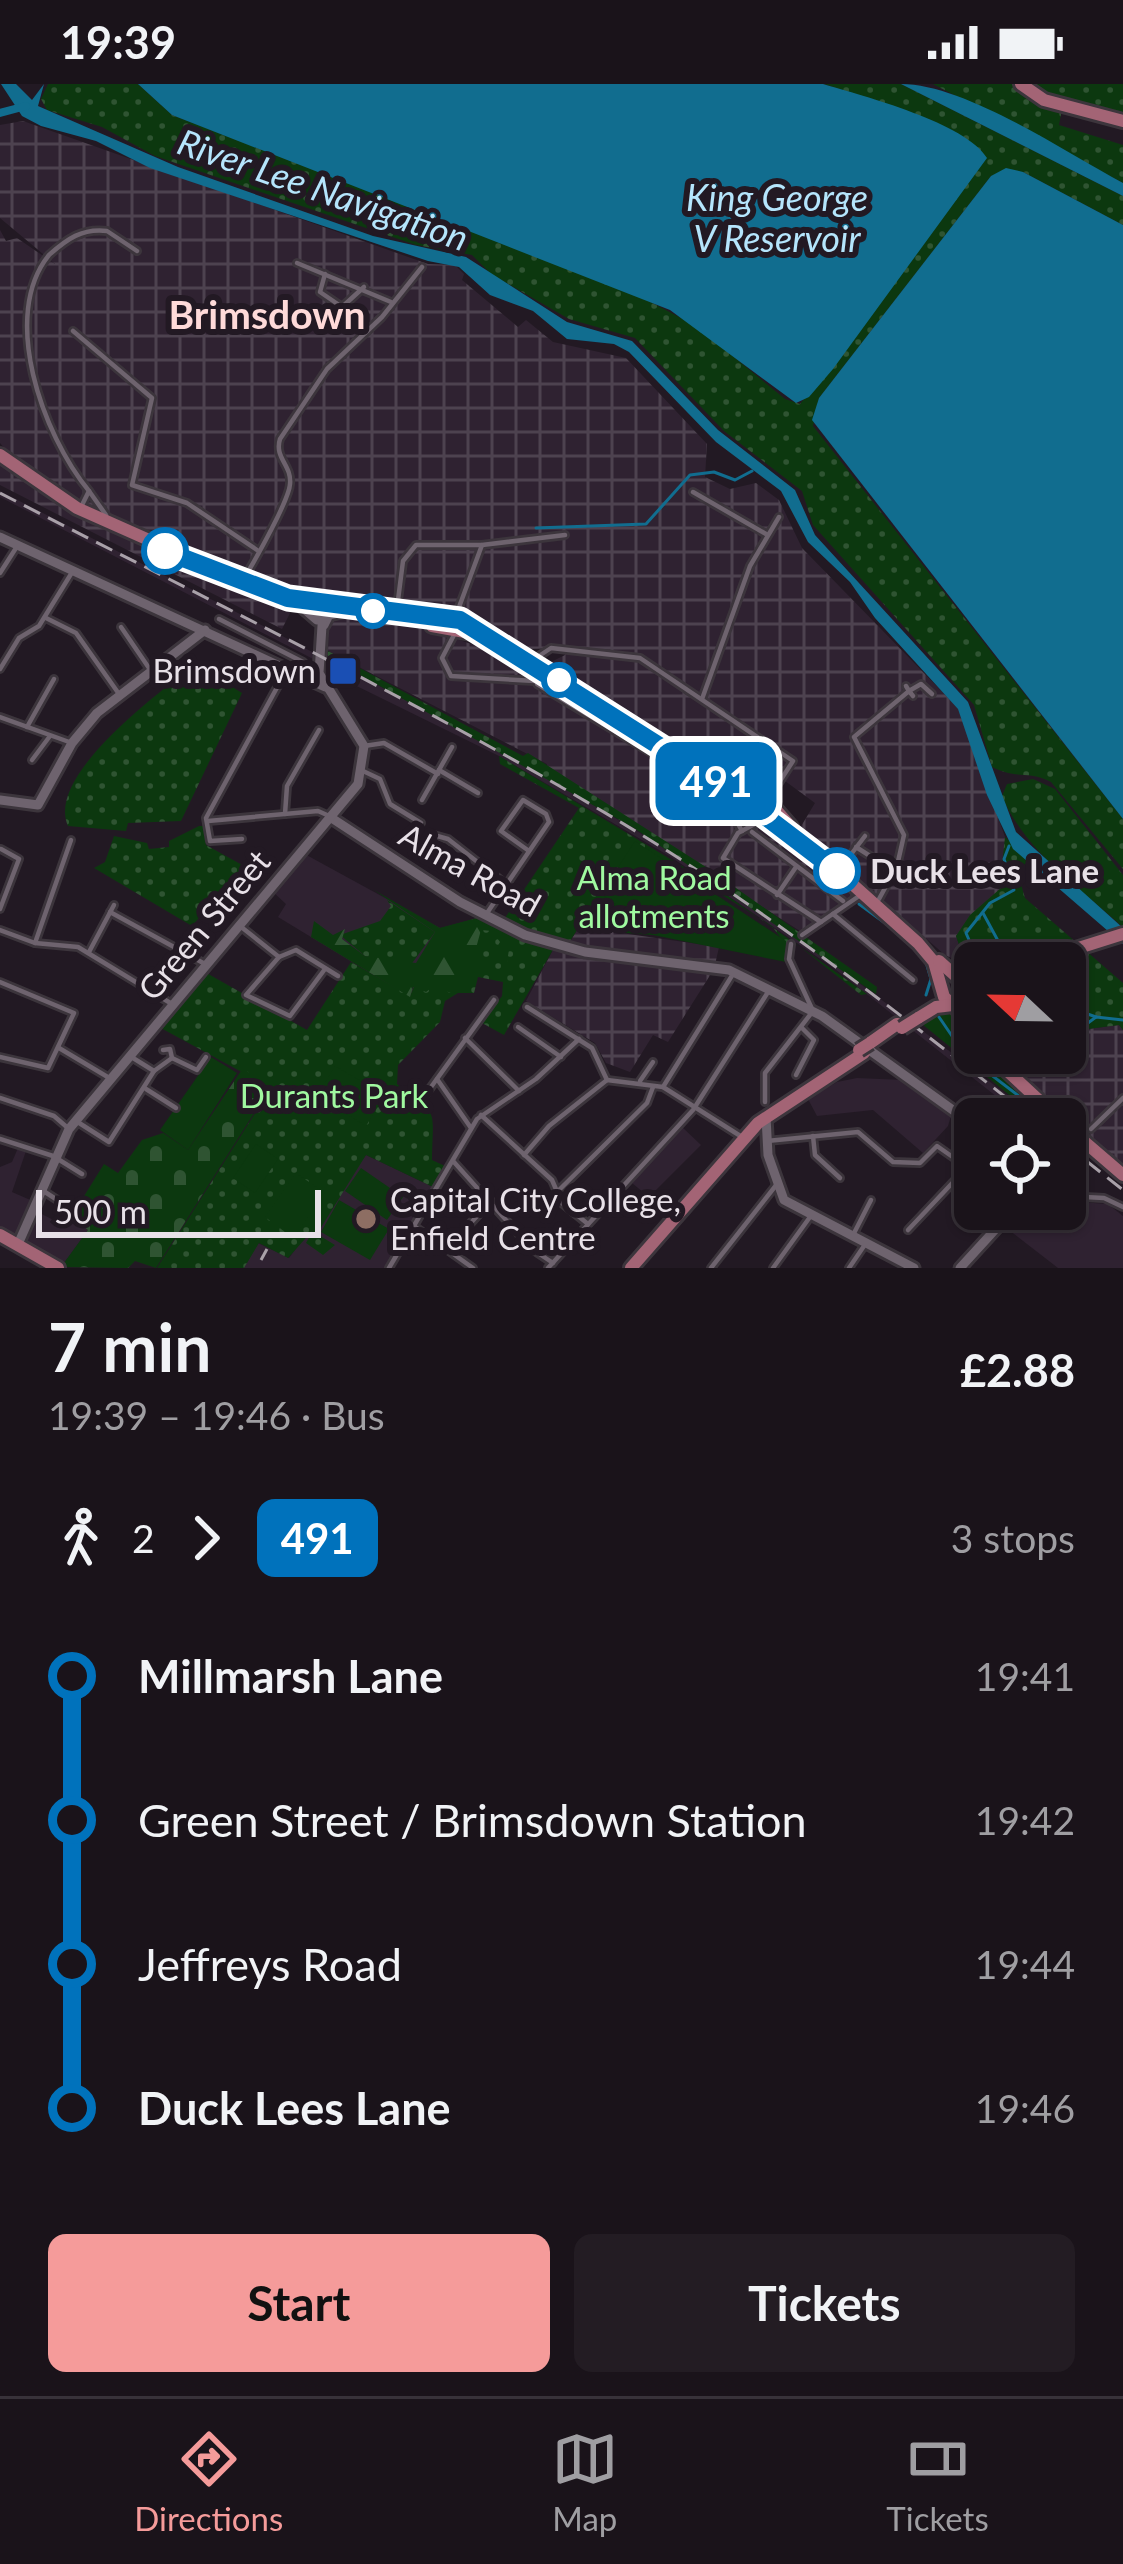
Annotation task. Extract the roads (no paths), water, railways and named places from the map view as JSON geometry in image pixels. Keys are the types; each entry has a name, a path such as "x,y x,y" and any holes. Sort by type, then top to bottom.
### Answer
{"main road":[{"path":"1021,84 1044,100 1123,121"},
{"path":"0,455 119,529 277,602 302,604"},
{"path":"240,585 302,604 321,616 396,614 460,625 764,812 873,892 954,984"},
{"path":"321,616 342,612 460,625"},
{"path":"1086,947 1123,936"},
{"path":"631,1268 755,1129 867,1048 954,994"},
{"path":"1011,1074 1036,1098"},
{"path":"1086,1143 1123,1174"},
{"path":"0,1235 58,1268"}],"street":[{"path":"119,529 91,494 39,403 18,331 19,307 38,266 74,235 103,230 137,251"},
{"path":"297,263 364,287 392,303"},
{"path":"240,585 290,490 291,475 277,449 280,439 327,369 422,267"},
{"path":"326,274 320,292 342,308 364,287"},
{"path":"73,331 152,398 131,485 187,503 257,550"},
{"path":"693,492 768,535"},
{"path":"82,510 91,494"},
{"path":"82,510 91,494"},
{"path":"702,700 750,566 779,518"},
{"path":"396,614 403,561 411,548 565,535"},
{"path":"0,537 325,687"},
{"path":"482,545 460,625 442,658 451,676 537,669 673,766 696,791 733,815 742,831"},
{"path":"0,574 16,548"},
{"path":"0,669 20,638 45,617 73,571"},
{"path":"321,616 318,666 325,687 364,746 363,771 380,779 390,804 418,821 408,829"},
{"path":"45,617 76,633 119,694"},
{"path":"219,619 304,665"},
{"path":"225,641 233,626"},
{"path":"121,627 151,671"},
{"path":"0,800 36,806 72,743 119,694 205,630"},
{"path":"537,669 545,650 640,658 793,761 764,812 742,831 723,858 820,922"},
{"path":"537,669 548,655 563,650"},
{"path":"242,839 211,842 208,821 286,671"},
{"path":"27,727 54,679"},
{"path":"802,935 873,892 895,872 903,831 889,814 854,737 921,684 932,694"},
{"path":"0,717 72,743"},
{"path":"285,814 287,786 319,730"},
{"path":"32,760 50,734"},
{"path":"364,746 388,744 478,793"},
{"path":"422,800 452,747"},
{"name":"Green Street","path":"19,1242 72,1125 330,817 363,771"},
{"path":"485,916 529,851 549,819 523,800 501,831 529,851"},
{"path":"208,821 318,811 330,817"},
{"path":"764,812 796,867 843,901"},
{"name":"Alma Road","path":"330,817 485,916 566,949 734,973 813,1011 954,1111"},
{"path":"430,834 450,837 506,885"},
{"path":"849,857 865,836"},
{"path":"35,943 71,840"},
{"path":"856,847 895,872"},
{"path":"0,909 19,860 1,849"},
{"path":"777,895 796,867"},
{"path":"89,952 112,909 205,964"},
{"path":"832,914 913,980"},
{"path":"240,926 279,957"},
{"path":"0,930 35,943 89,952 172,1004"},
{"path":"765,1102 766,1073 813,1011 789,959 791,944"},
{"path":"325,968 290,1016 246,995 279,957 296,950 338,976"},
{"path":"663,1087 734,973"},
{"path":"0,998 2,983 72,1011 51,1064 43,1070 0,1058"},
{"path":"452,1160 551,1265 696,1106 768,991"},
{"path":"426,1094 494,1000"},
{"path":"527,1007 598,1054 608,1080"},
{"path":"518,1027 561,1057"},
{"path":"796,1075 814,1040 802,1028"},
{"path":"465,1038 519,1091"},
{"path":"389,1268 470,1128 579,1039"},
{"path":"58,1048 111,1079"},
{"path":"164,1050 170,1049 172,1058"},
{"path":"130,1056 154,1071"},
{"path":"172,1058 197,1070 206,1057"},
{"path":"0,1098 55,1116 108,1143 154,1071 172,1058"},
{"path":"640,1082 653,1062"},
{"path":"436,1078 470,1128"},
{"path":"524,1155 544,1131 608,1080 663,1087 755,1129 813,1136 858,1132 902,1164 920,1163 940,1147 954,1157"},
{"path":"557,1192 646,1103 654,1085"},
{"path":"146,1089 176,1108"},
{"path":"1091,1129 1123,1098"},
{"path":"481,1115 552,1180 566,1208 588,1224"},
{"path":"755,1129 784,1200 911,1267"},
{"path":"813,1136 815,1155 840,1178"},
{"path":"0,1139 55,1157 82,1174"},
{"path":"908,1230 954,1181"},
{"path":"711,1268 777,1184"},
{"path":"43,1191 65,1205"},
{"path":"1086,1196 1123,1207"},
{"path":"851,1239 871,1200"},
{"path":"467,1227 491,1201"},
{"path":"773,1268 810,1217"},
{"path":"413,1226 472,1268"},
{"path":"960,1268 995,1230"},
{"path":"849,1268 864,1246"}],"water":[{"path":"1,84 16,84 32,100 44,84 38,106 178,167 373,236 466,257 567,322 632,341 718,430 795,490 815,535 968,702 1016,832 1123,928 1123,944 1013,849 987,795 958,709 875,618 850,582 808,542 781,491 716,442 629,352 614,344 567,339 533,311 490,295 459,267 428,261 150,168 96,141 41,126 22,116"},
{"name":"King George V Reservoir","path":"138,84 823,84 937,122 976,145 987,158 833,369 809,397 796,403 670,310 172,115"},
{"path":"901,84 954,95 1014,122 1123,183 1123,196"},
{"name":"King George V Reservoir","path":"1006,168 1023,172 1123,225 1123,819 812,420 819,398 991,176"}],"waterway":[{"path":"0,113 26,106"},
{"path":"536,528 646,524 690,475 714,472 735,480 752,471"},
{"path":"970,942 966,933 990,903 1014,890 1004,859 1009,846"},
{"path":"859,904 896,931"},
{"path":"983,913 999,942"},
{"path":"926,962 931,979 926,995"},
{"path":"1086,1013 1096,1017"},
{"path":"939,1017 952,1036"},
{"path":"1086,1024 1096,1017 1123,1020"},
{"path":"990,1074 1022,1098"}],"railway":[{"path":"0,493 415,706 658,845 803,943 1006,1098"},
{"path":"1086,1161 1123,1190"},
{"path":"261,1260 267,1249"}],"place":[{"name":"Brimsdown","path":"343,671"},
{"name":"Duck Lees Lane","path":"837,871"},
{"name":"Capital City College, Enfield Centre","path":"366,1219"}],"district":[{"name":"Brimsdown","path":"267,315"}],"water label":[{"name":"River Lee Navigation","path":"323,190"}],"park label":[{"name":"Alma Road allotments","path":"654,897"},
{"name":"Durants Park","path":"334,1096"}]}
